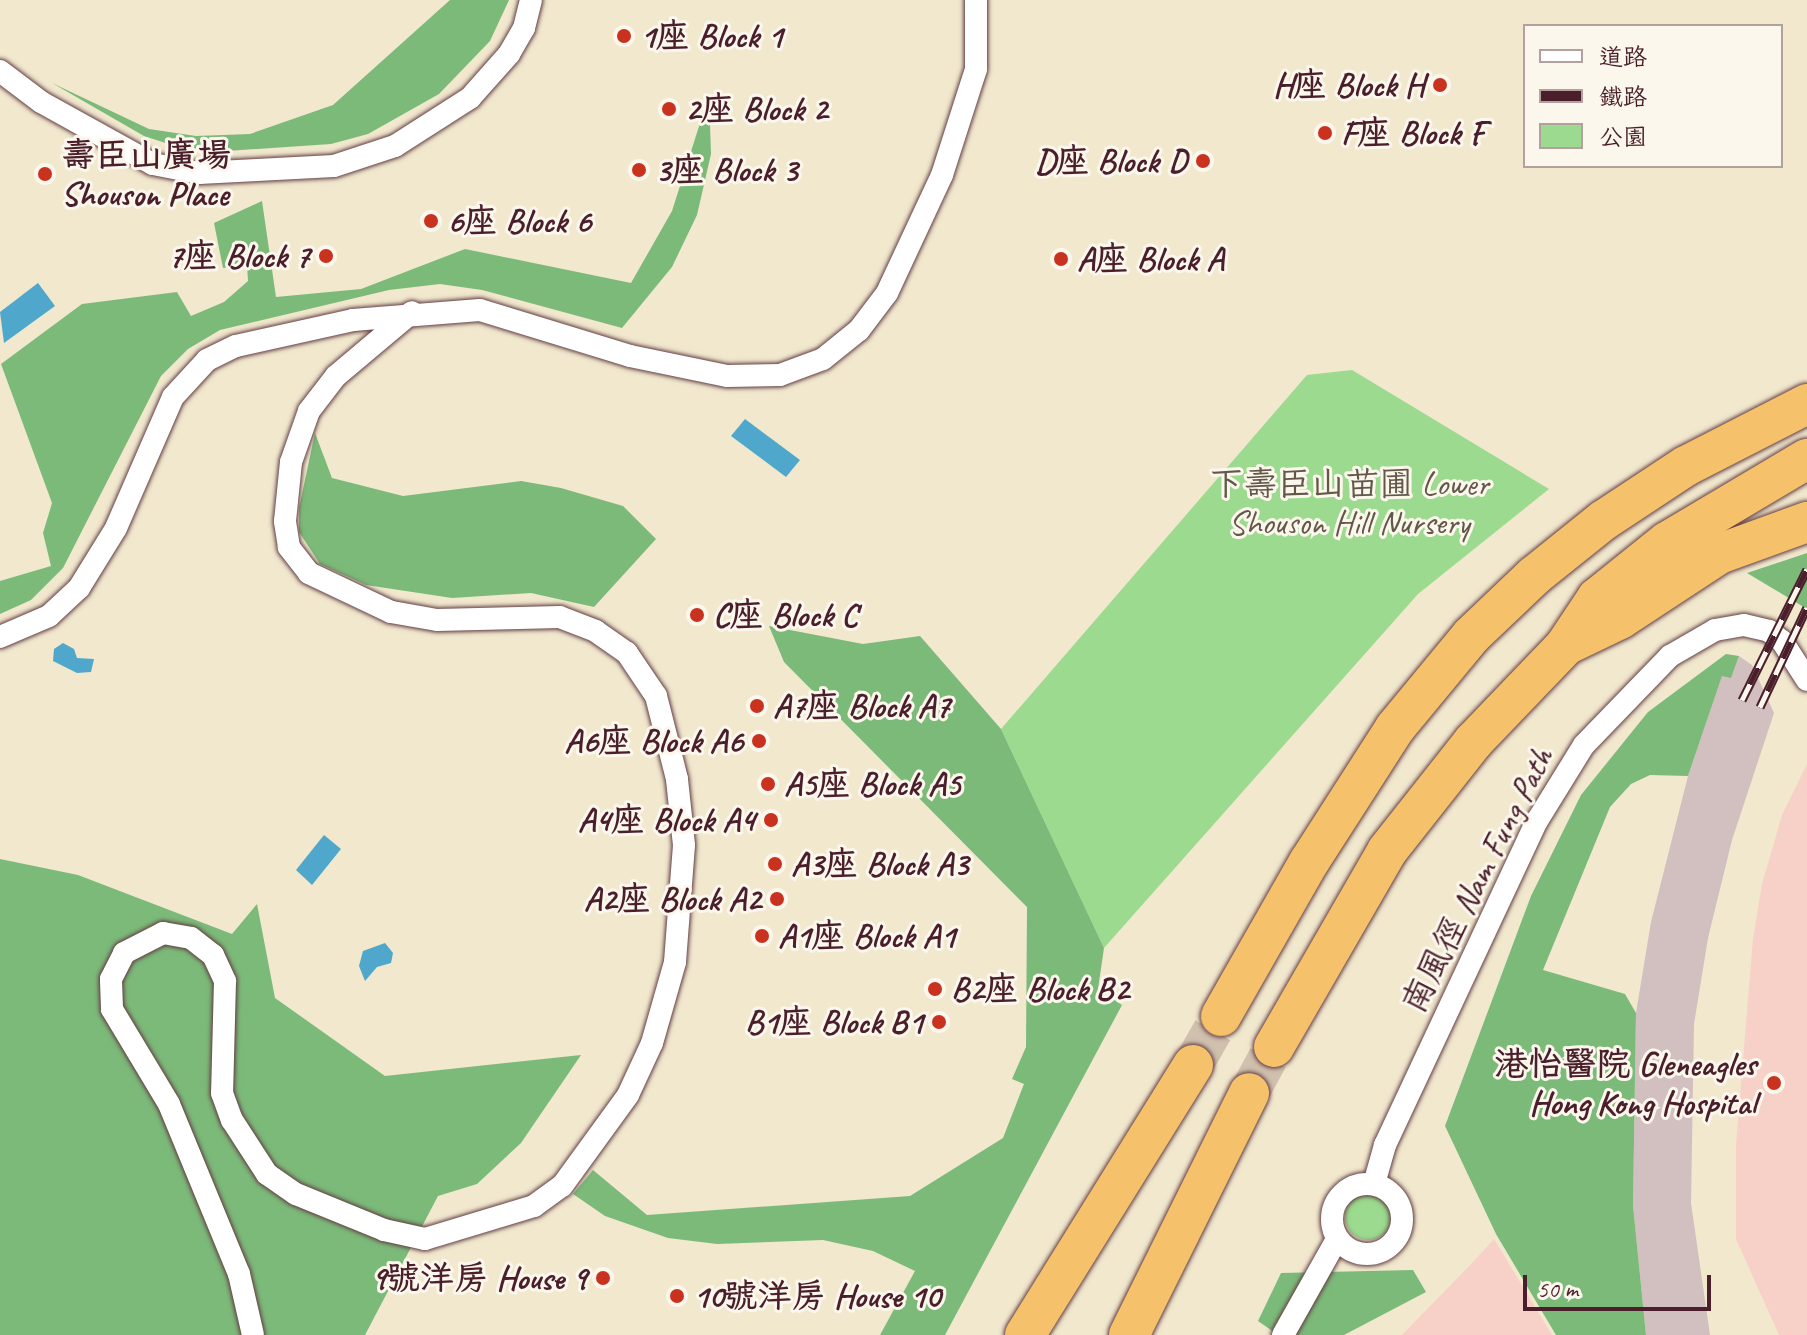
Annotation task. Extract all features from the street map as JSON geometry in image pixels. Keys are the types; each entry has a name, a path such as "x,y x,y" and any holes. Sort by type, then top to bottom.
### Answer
{"highway":[{"path":"1221,1016 1309,862 1386,741 1471,636 1534,576 1604,520 1686,466 1807,404"},
{"path":"1274,1047 1387,851 1473,742 1565,646 1597,598 1644,558 1755,486 1807,459"},
{"path":"1565,646 1620,619 1719,554 1807,522"},
{"path":"1025,1335 1193,1065"},
{"path":"1129,1335 1249,1093"}],"street":[{"path":"0,71 41,102 153,164 199,173 334,166 395,146 470,98 509,54 524,28 531,0"},
{"path":"0,637 49,616 79,588 116,528 173,397 207,360 267,337 412,312 480,310 630,356 727,376 780,375 823,359 859,330 887,293 942,175 976,69 976,0"},
{"path":"253,1335 239,1274 169,1104 112,1009 111,979 124,953 163,933 191,938 213,955 225,981 222,1093 232,1120 267,1174 296,1194 384,1230 425,1239 534,1206 562,1186 628,1095 652,1043 675,962 684,845 677,779 656,696 627,653 596,631 560,617 437,620 380,608 309,573 289,547 285,521 291,462 309,411 336,376 412,312"},
{"name":"南風徑 Nam Fung Path","path":"1374,1184 1385,1145 1537,821 1584,745 1670,656 1715,630 1744,625 1769,631 1782,641 1807,680"},
{"path":"1374,1184 1399,1204 1398,1237 1368,1254 1356,1253 1337,1239 1331,1216 1341,1195 1374,1184"},
{"path":"1283,1335 1337,1239"}],"shaded area":[{"path":"1739,656 1752,665 1774,713 1732,840 1708,938 1694,1024 1691,1203 1710,1335 1646,1335 1633,1205 1636,1013 1651,922 1688,776 1722,675 1731,677"},
{"name":"港怡醫院 Gleneagles Hong Kong Hospital","path":"1807,764 1807,1335 1779,1335 1736,1239 1736,1145 1753,939 1762,884 1782,815"},
{"path":"1494,1239 1552,1335 1402,1335 1473,1262"}],"green space":[{"path":"450,0 509,0 490,41 439,94 368,134 331,144 226,151 178,147 144,136 52,83 149,129 196,136 250,134 333,105"},
{"path":"709,95 711,154 697,215 672,267 622,328 482,290 440,284 389,290 220,330 188,349 161,376 63,568 31,600 0,614 0,581 51,566 43,533 52,503 1,364 82,304 177,292 191,316 224,302 248,281 247,265 223,268 214,223 262,201 276,297 361,289 465,249 631,283 672,211"},
{"name":"下壽臣山苗圃 Lower Shouson Hill Nursery","path":"1352,370 1549,489 1418,594 1104,948 1001,729 1307,375"},
{"path":"315,433 332,478 403,496 521,481 561,488 623,506 656,539 594,607 531,593 452,598 366,585 320,564 299,532 299,508"},
{"path":"1807,553 1807,609 1747,573"},
{"path":"769,626 863,644 920,636 1001,729 1104,948 1098,989 1122,1005 945,1335 880,1335 915,1271 873,1251 823,1240 717,1244 668,1238 605,1216 573,1194 593,1170 647,1215 910,1196 1003,1138 1024,1084 1012,1079 1026,1047 1027,907 784,662"},
{"path":"1726,654 1739,656 1731,678 1722,676 1688,776 1650,775 1631,784 1610,807 1543,970 1625,994 1636,1013 1633,1205 1646,1335 1556,1335 1496,1234 1445,1126 1531,896 1581,795 1648,712"},
{"path":"0,859 78,875 232,934 257,904 275,998 385,1076 581,1055 521,1143 477,1184 438,1196 365,1335 0,1335"},
{"path":"1368,1194 1384,1201 1391,1217 1384,1233 1368,1240 1352,1233 1345,1217 1352,1201"},
{"path":"1413,1270 1426,1292 1344,1335 1278,1335 1258,1321 1281,1273"}],"water":[{"path":"38,283 55,306 4,343 0,312"},
{"path":"745,419 800,460 786,477 731,436"},
{"path":"63,643 74,649 77,658 94,659 91,672 77,673 53,661 54,649"},
{"path":"324,835 341,849 312,885 296,870"},
{"path":"385,943 393,953 391,963 377,967 365,981 359,966 363,951"}],"tunnel":[{"path":"1193,1065 1221,1016"},
{"path":"1249,1093 1274,1047"}],"railway":[{"path":"1742,700 1807,569"},
{"path":"1760,707 1807,607"}],"place":[{"name":"1座 Block 1","path":"624,36"},
{"name":"H座 Block H","path":"1440,85"},
{"name":"2座 Block 2","path":"669,109"},
{"name":"F座 Block F","path":"1325,133"},
{"name":"D座 Block D","path":"1203,161"},
{"name":"3座 Block 3","path":"639,170"},
{"name":"壽臣山廣場 Shouson Place","path":"45,174"},
{"name":"6座 Block 6","path":"431,221"},
{"name":"7座 Block 7","path":"326,256"},
{"name":"A座 Block A","path":"1061,259"},
{"name":"C座 Block C","path":"697,615"},
{"name":"A7座 Block A7","path":"757,706"},
{"name":"A6座 Block A6","path":"759,741"},
{"name":"A5座 Block A5","path":"768,784"},
{"name":"A4座 Block A4","path":"771,820"},
{"name":"A3座 Block A3","path":"775,864"},
{"name":"A2座 Block A2","path":"777,899"},
{"name":"A1座 Block A1","path":"762,936"},
{"name":"B2座 Block B2","path":"935,989"},
{"name":"B1座 Block B1","path":"939,1022"},
{"name":"港怡醫院 Gleneagles Hong Kong Hospital","path":"1774,1083"},
{"name":"9號洋房 House 9","path":"603,1278"},
{"name":"10號洋房 House 10","path":"677,1296"}]}
